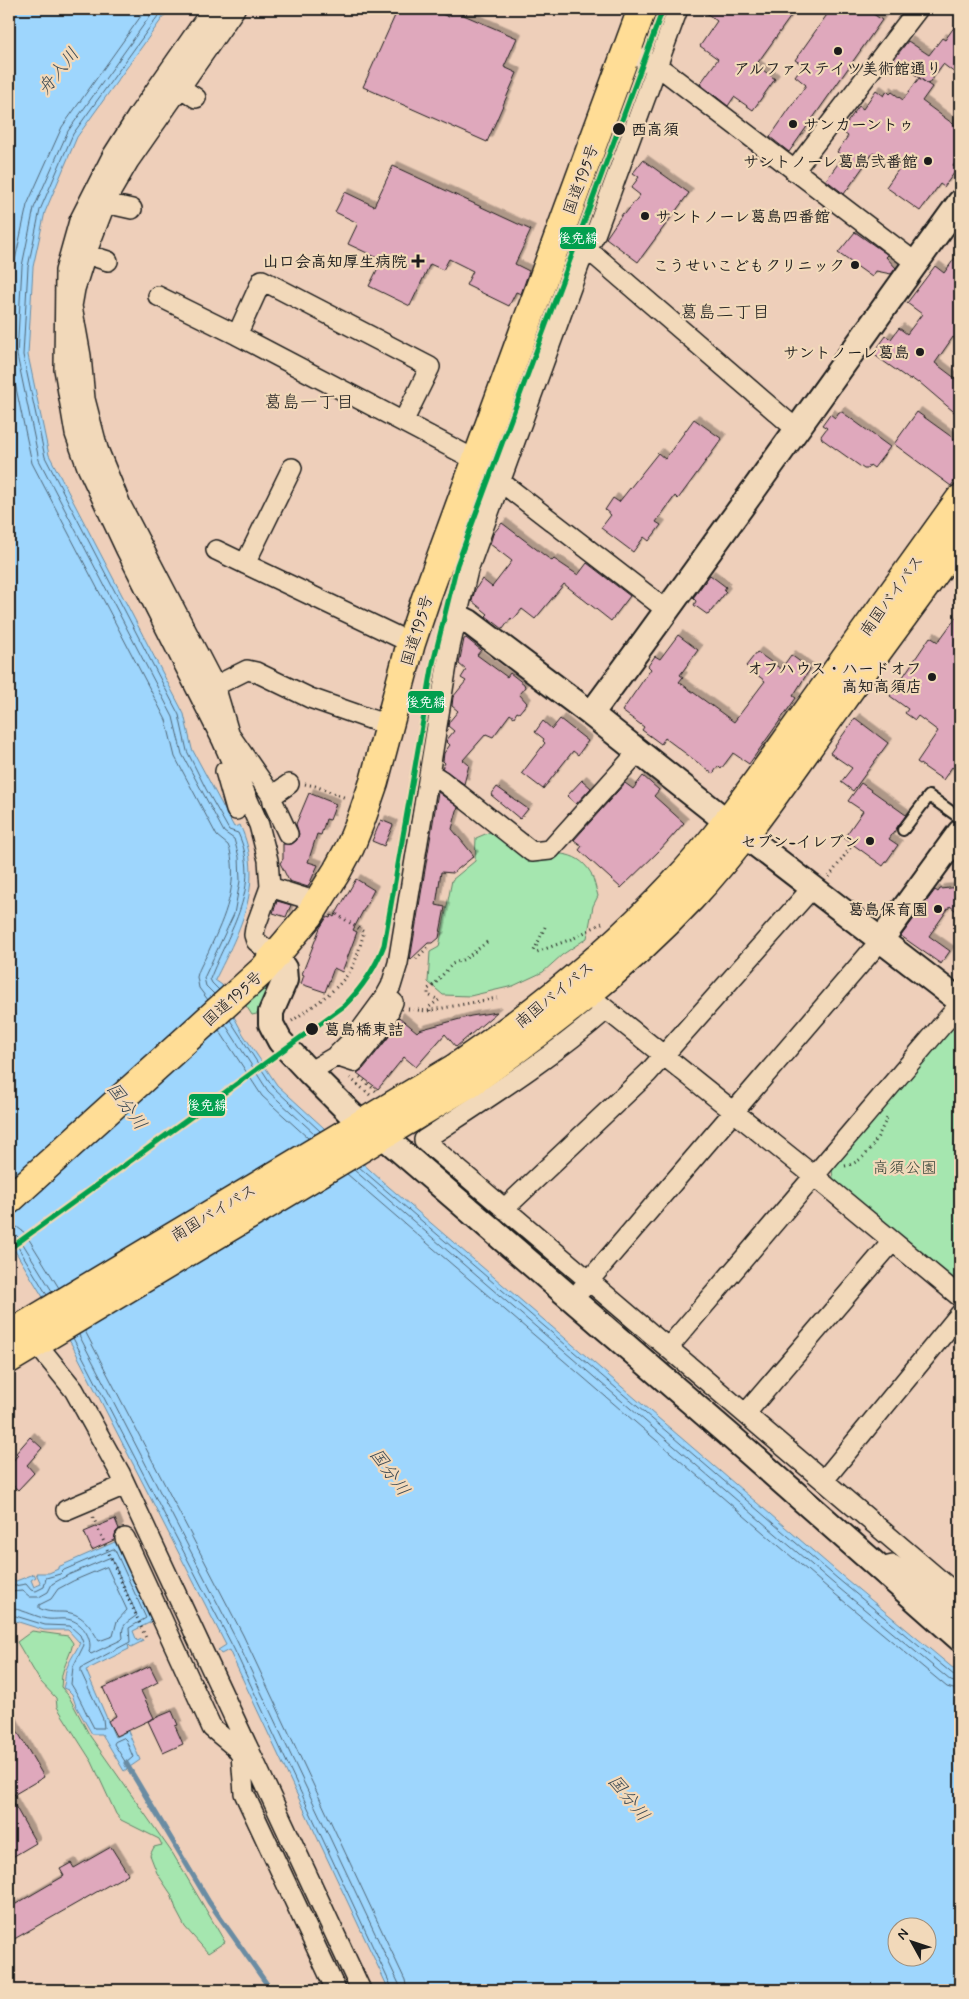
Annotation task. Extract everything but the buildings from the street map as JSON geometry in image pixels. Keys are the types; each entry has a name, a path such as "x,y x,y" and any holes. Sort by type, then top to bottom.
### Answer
{"highway":[{"name":"国道195号","path":"9,1200 275,957 309,916 350,847 374,782 411,643 448,536 642,9"},
{"name":"南国バイパス","path":"368,1132 468,1084 521,1046 597,1002 659,931 692,897 960,499"},
{"name":"南国バイパス","path":"9,1359 38,1333 368,1132 499,1038 572,982 643,917 674,884 736,829 960,538"},
{"name":"南国バイパス","path":"9,1335 38,1333"}],"street":[{"path":"212,9 112,156 78,221 65,271 68,306 64,369 75,434 87,467 118,533 211,720 225,735 272,796 288,834"},
{"path":"235,9 129,161 105,203 68,306 81,356 85,399 98,449 121,505 216,686 225,735 259,825 268,860 270,887 254,935 256,941 275,957 284,968 285,974 285,980 271,1012 271,1024 290,1052 368,1132 508,1244 728,1434 960,1639"},
{"path":"309,1072 345,1059 356,1035 389,999 398,963 450,647 468,570 580,263 595,235 678,9"},
{"path":"794,171 918,9"},
{"path":"626,51 657,66 916,263"},
{"path":"180,87 196,98"},
{"path":"580,180 610,192"},
{"path":"591,714 668,611 796,429 960,202"},
{"path":"105,203 132,209"},
{"path":"587,251 605,264 796,429"},
{"path":"86,254 108,260"},
{"path":"238,335 262,280 430,366 403,422"},
{"path":"158,296 238,335 468,456 482,472 501,482 668,611"},
{"path":"245,564 292,468"},
{"path":"448,536 477,547"},
{"path":"216,550 245,564 292,596 411,643"},
{"path":"457,616 469,622 591,714 736,829 819,884 881,940 960,1003 668,1348"},
{"path":"216,686 247,670 252,671 310,698 390,726"},
{"path":"211,720 211,740 228,775 236,810"},
{"path":"430,773 532,852 550,850 638,752"},
{"path":"272,796 289,784"},
{"path":"585,1286 881,940 960,832"},
{"path":"504,1209 648,1073 819,884"},
{"path":"270,887 308,899"},
{"path":"673,1388 643,1348 585,1286 504,1209 424,1140 507,1086 588,1026 597,1002 733,1113 814,1176 960,1297"},
{"path":"508,1244 520,1242 585,1286 668,1348 960,1598"},
{"path":"746,1413 892,1242"},
{"path":"824,1480 960,1314"},
{"path":"38,1333 74,1390 126,1484 246,1753 361,1990"},
{"path":"66,1510 126,1484"},
{"path":"125,1538 212,1728 236,1748 246,1753"},
{"path":"880,1568 893,1565 960,1616"},
{"path":"246,1753 244,1793 336,1990"}],"lane":[{"path":"903,830 929,796 960,818"}],"path":[{"path":"819,884 853,844"},
{"path":"276,1034 338,984 352,968 356,960 364,932 328,909"},
{"path":"545,927 534,951 537,952 574,938 604,922"},
{"path":"430,1011 429,1007 439,1000 428,995 428,989 434,985 452,964 465,959 487,942"},
{"path":"389,999 397,1000 396,1009 398,1010 430,1011 497,998"},
{"path":"345,1059 350,1070 377,1092"},
{"path":"86,1501 146,1638"}],"green space":[{"path":"490,832 526,857 562,854 578,859 585,865 591,873 598,896 593,906 587,938 562,955 543,972 513,986 470,996 443,995 428,982 430,952 439,947 452,880 475,861 476,838"},
{"path":"267,984 273,985 261,1013 252,1015 245,1004"},
{"name":"高須公園","path":"959,1019 960,1284 833,1179 832,1169"},
{"path":"32,1631 68,1636 73,1643 62,1673 61,1687 68,1695 90,1736 173,1854 225,1942 208,1953 185,1927 177,1912 171,1894 157,1873 150,1855 154,1847 162,1845 159,1839 121,1820 116,1814 92,1762 57,1707 56,1698 40,1681 17,1642"}],"water":[{"path":"9,9 169,9 77,137 45,212 33,267 28,355 49,455 184,714 192,749 234,827 240,825 247,846 251,866 247,904 234,942 215,980 222,985 232,1013 243,1034 277,1085 382,1181 841,1575 960,1674 960,1990 389,1990 229,1650 221,1654 218,1650 226,1645 72,1345 9,1241"},
{"path":"117,1541 152,1619 151,1622 133,1631 137,1641 142,1639 143,1641 131,1647 128,1644 129,1649 86,1670 115,1737 128,1731 140,1760 124,1771 102,1734 92,1734 76,1706 72,1694 63,1688 67,1668 80,1643 68,1630 44,1630 9,1619 9,1578 16,1581 34,1574 36,1577 31,1580 34,1587 41,1584 36,1573 49,1573 58,1569 58,1567"}],"waterway":[{"path":"126,1763 209,1902 271,1990"}],"transit line":[{"name":"後免線","path":"9,1249 344,1006 357,992 372,970 384,945 433,663 457,565 663,9"}],"place":[{"name":"アルファステイツ美術館通り","path":"838,51"},
{"name":"サンカーントゥ","path":"793,124"},
{"name":"西高須","path":"619,129"},
{"name":"サントノーレ葛島弐番館","path":"928,161"},
{"name":"サントノーレ葛島四番館","path":"645,216"},
{"name":"山口会高知厚生病院","path":"418,261"},
{"name":"こうせいこどもクリニック","path":"855,265"},
{"name":"サントノーレ葛島","path":"920,352"},
{"name":"オフハウス・ハードオフ 高知高須店","path":"932,677"},
{"name":"セブン-イレブン","path":"870,841"},
{"name":"葛島保育園","path":"938,909"},
{"name":"葛島橋東詰","path":"312,1029"}],"district":[{"name":"葛島二丁目","path":"725,312"},
{"name":"葛島一丁目","path":"309,402"}],"water label":[{"name":"舟入川","path":"58,71"},
{"name":"国分川","path":"127,1106"},
{"name":"国分川","path":"390,1472"},
{"name":"国分川","path":"629,1798"}]}
